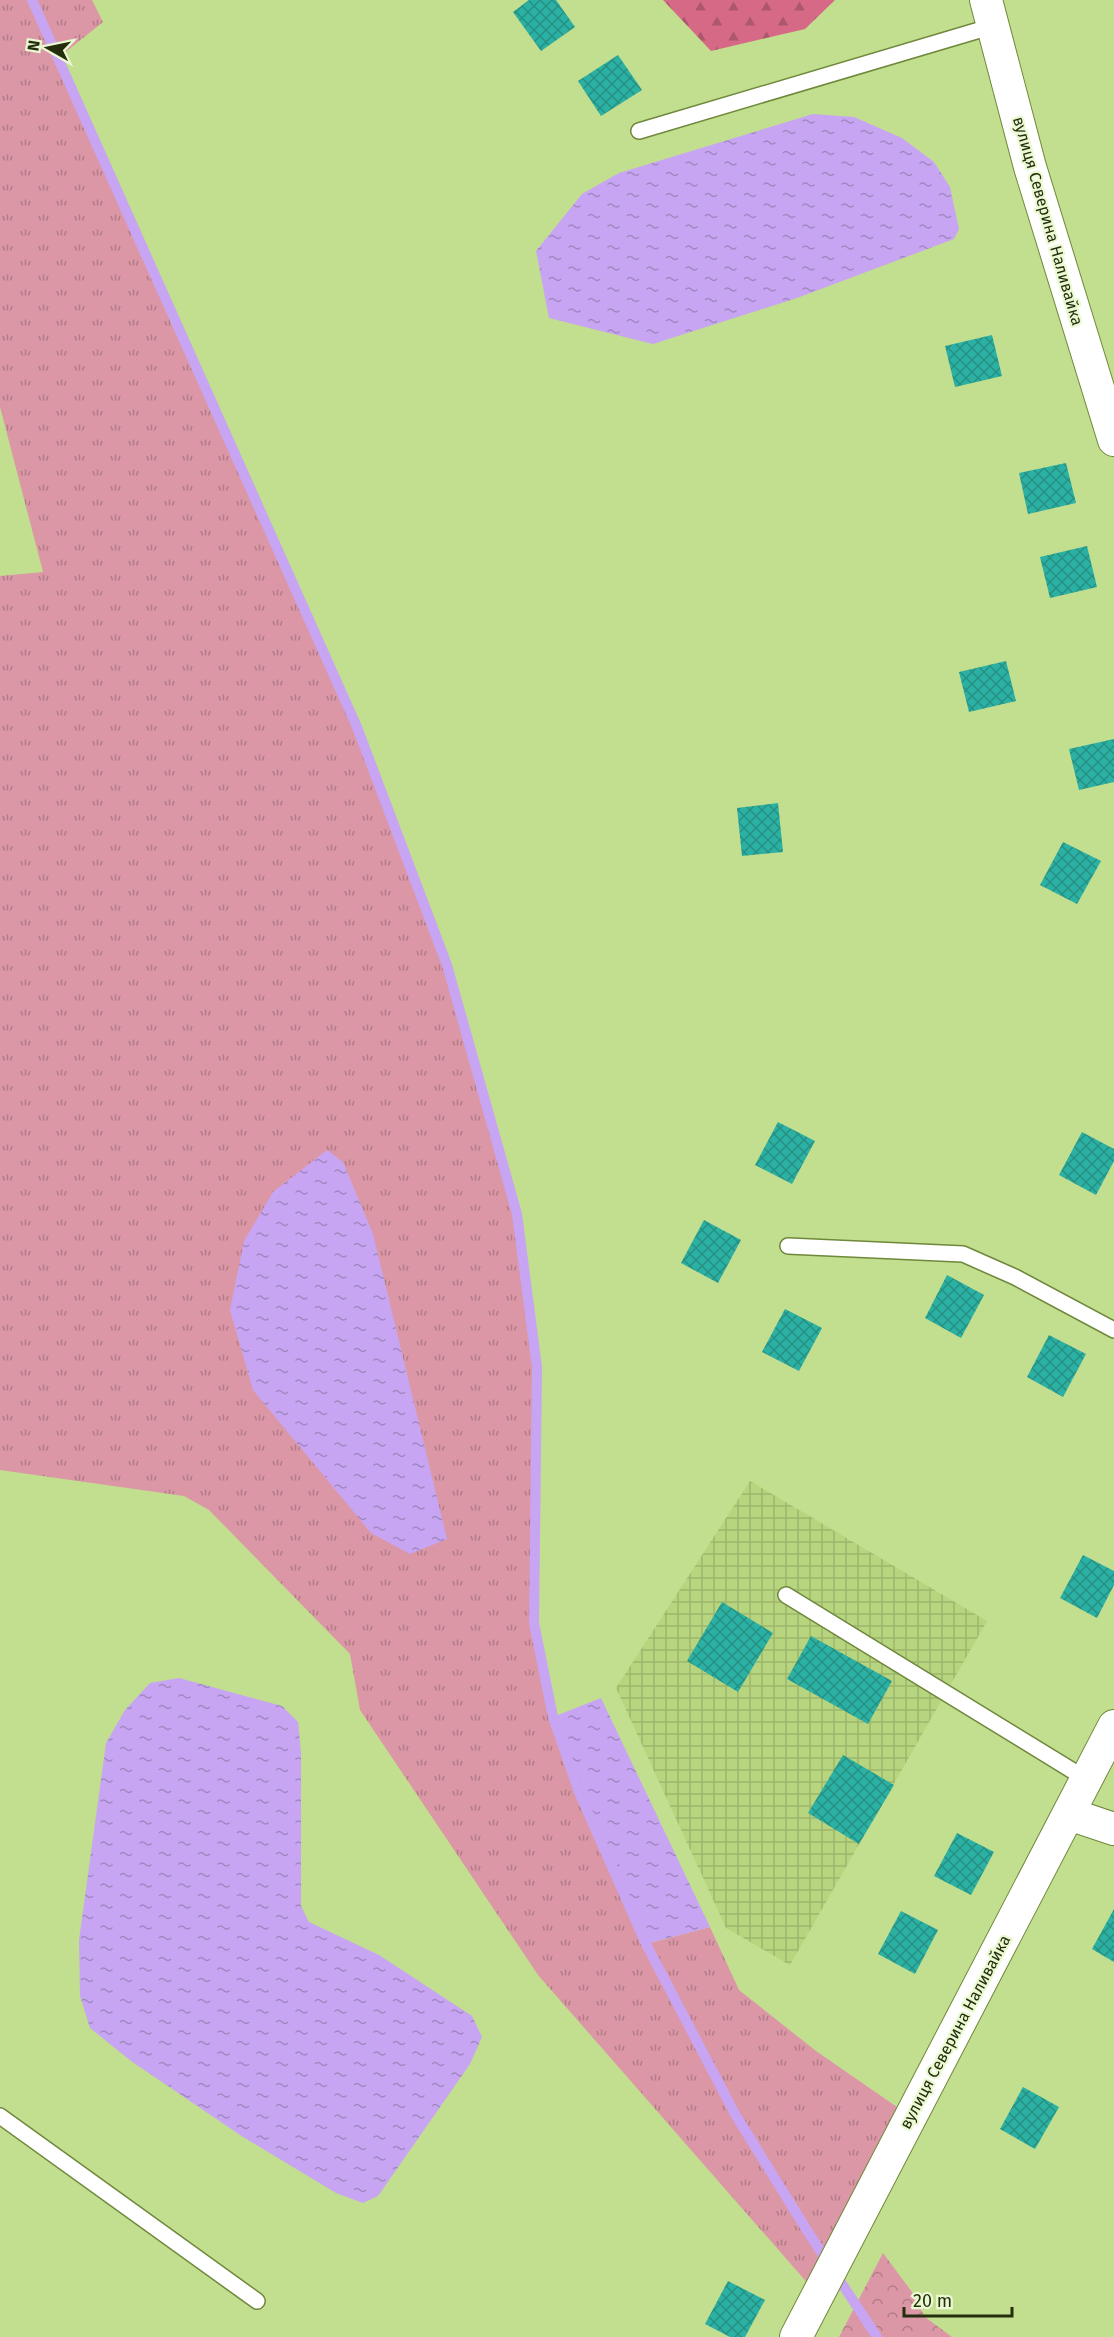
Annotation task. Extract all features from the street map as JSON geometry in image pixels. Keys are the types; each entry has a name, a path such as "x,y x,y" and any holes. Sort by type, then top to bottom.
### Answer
{"street":[{"name":"вулиця Северина Наливайка","path":"989,13 1030,167 1114,440"},
{"name":"вулиця Северина Наливайка","path":"796,2337 1114,1726"},
{"path":"1069,1814 1114,1829"}],"lane":[{"path":"639,131 989,13"},
{"path":"788,1246 963,1254 1015,1277 1114,1329"},
{"path":"786,1595 1086,1779"},
{"path":"0,2116 257,2301"}],"shaded area":[{"path":"750,1481 987,1621 790,1965 726,1928 616,1688"}],"green space":[{"path":"0,0 92,0 103,22 58,58 357,727 447,965 517,1214 537,1367 534,1623 553,1717 579,1792 646,1944 710,1927 739,1990 816,2051 910,2116 817,2294 538,1975 360,1710 350,1654 209,1510 184,1496 0,1470 0,576 43,572 0,407"},
{"path":"663,0 835,0 805,29 711,51"},
{"path":"883,2253 912,2292 925,2317 952,2337 839,2337"}],"water":[{"path":"813,114 854,117 902,138 934,162 950,187 959,229 954,239 797,298 653,344 549,318 536,251 582,194 619,173"},
{"path":"327,1150 343,1162 373,1234 447,1539 410,1554 371,1533 253,1390 230,1310 244,1241 273,1192"},
{"path":"179,1678 282,1706 298,1722 301,1752 301,1906 309,1922 379,1955 472,2016 482,2037 470,2064 378,2196 363,2203 336,2193 243,2137 131,2061 90,2028 80,1996 79,1940 106,1743 125,1710 150,1683"},
{"path":"601,1698 710,1927 646,1944 579,1792 553,1717"}],"building":[{"path":"529,0 556,0 575,27 541,51 513,12"},
{"path":"618,55 642,90 601,116 578,81"},
{"path":"992,335 1002,376 955,387 945,346"},
{"path":"1066,463 1076,503 1028,514 1019,473"},
{"path":"1087,546 1097,587 1050,598 1040,557"},
{"path":"1006,661 1016,701 969,712 959,672"},
{"path":"1114,739 1114,782 1079,790 1069,749"},
{"path":"778,803 783,852 742,856 737,808"},
{"path":"1063,842 1101,861 1077,904 1040,885"},
{"path":"778,1122 815,1141 792,1184 755,1165"},
{"path":"1082,1132 1114,1149 1114,1161 1096,1195 1059,1175"},
{"path":"704,1220 741,1240 718,1283 681,1263"},
{"path":"947,1275 984,1295 961,1338 925,1318"},
{"path":"785,1309 822,1328 799,1371 762,1352"},
{"path":"1049,1335 1086,1354 1063,1397 1027,1377"},
{"path":"1083,1555 1114,1571 1114,1585 1097,1618 1060,1598"},
{"path":"722,1602 773,1633 738,1692 687,1661"},
{"path":"811,1636 892,1681 868,1724 787,1679"},
{"path":"843,1755 894,1785 859,1844 808,1813"},
{"path":"957,1833 994,1852 971,1895 934,1876"},
{"path":"1114,1909 1114,1962 1092,1949"},
{"path":"901,1911 938,1930 915,1974 878,1954"},
{"path":"1023,2087 1059,2107 1035,2149 1000,2129"},
{"path":"728,2281 765,2300 745,2337 730,2337 705,2324"}],"waterway":[{"path":"32,0 357,727 447,965 517,1214 537,1367 534,1623 553,1717 579,1792 646,1944 735,2114 808,2232 877,2337"}]}
